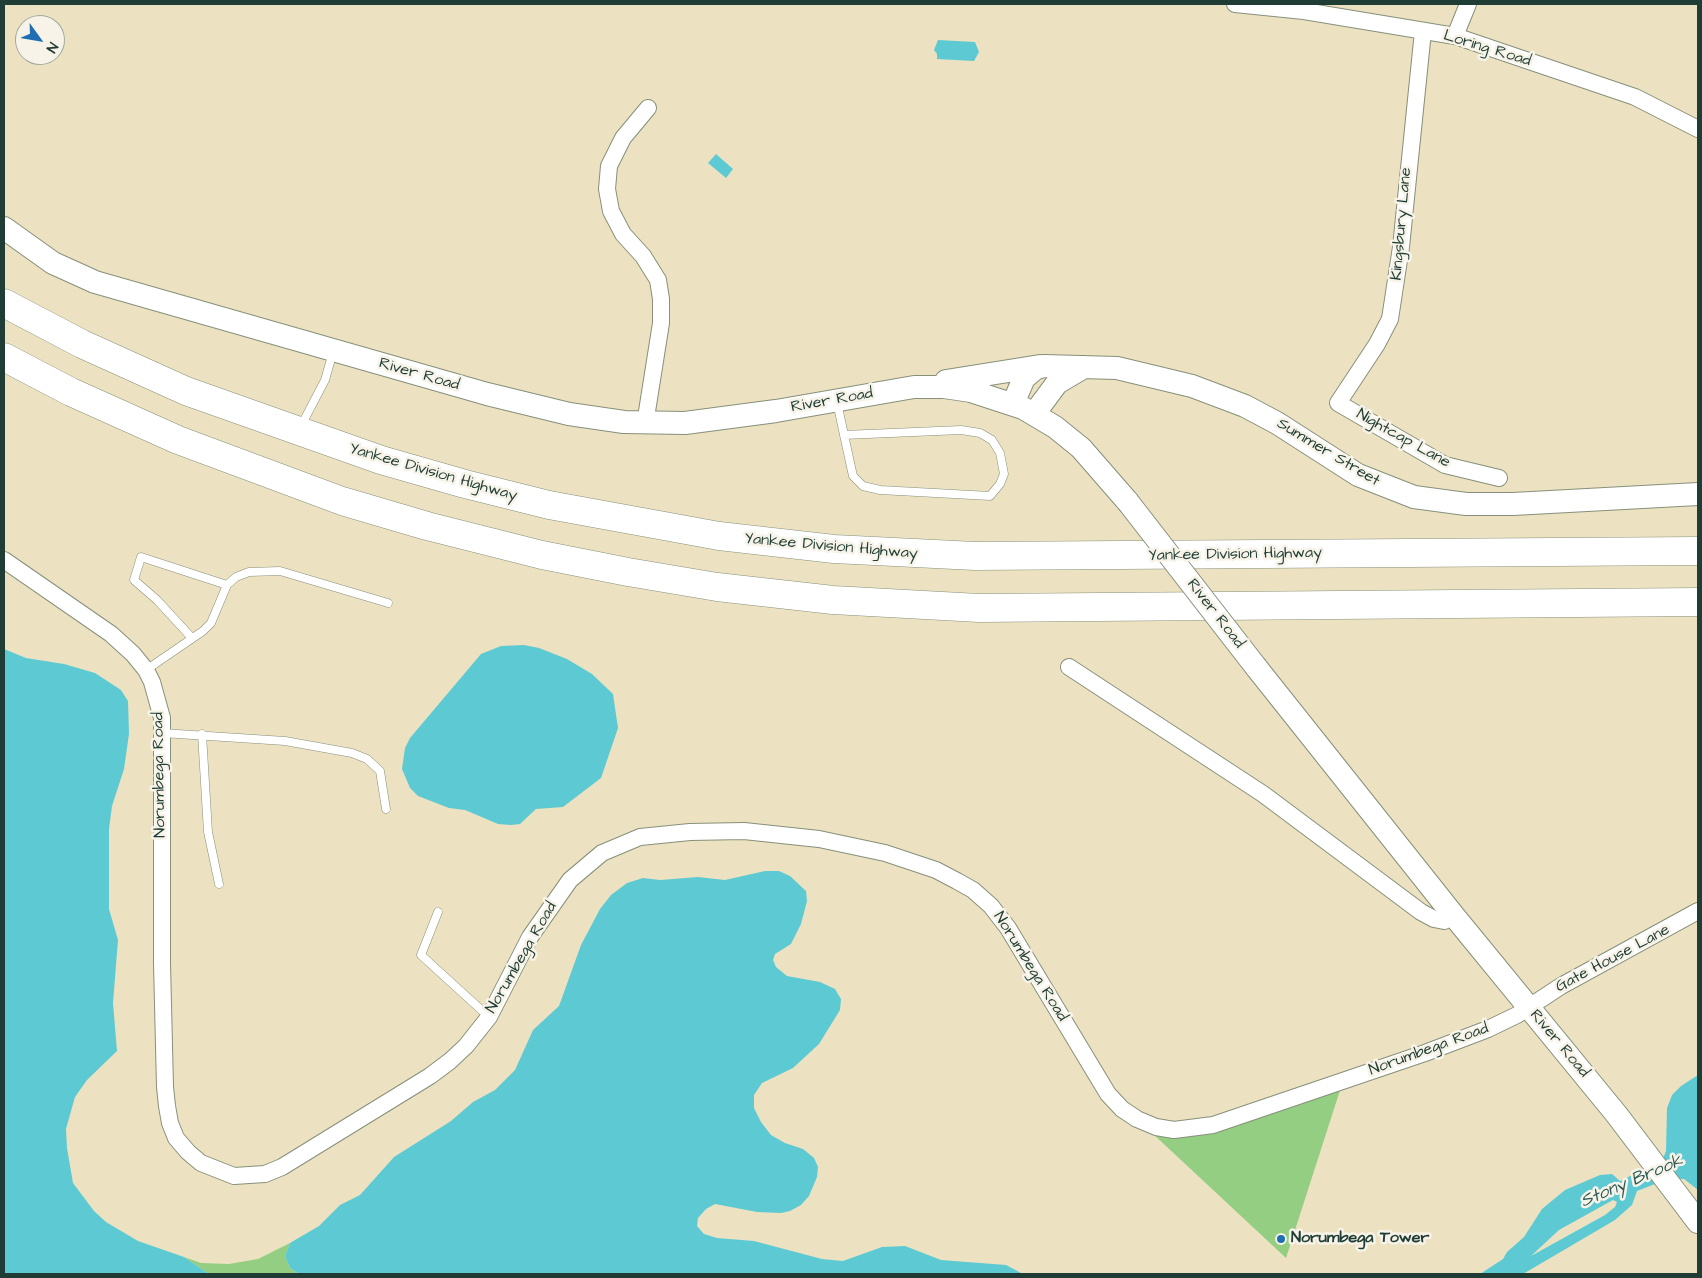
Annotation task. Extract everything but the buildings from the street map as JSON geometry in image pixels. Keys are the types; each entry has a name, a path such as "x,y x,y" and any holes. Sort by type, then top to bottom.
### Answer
{"highway":[{"path":"4,284 83,326 156,360 227,406"},
{"name":"Yankee Division Highway","path":"4,304 135,369 227,406 298,431 428,473 568,509 690,532 834,549 995,557 1698,551"},
{"path":"4,357 71,392 178,440 342,501 427,526 514,548 599,567 707,586 833,600 979,608 1698,602"}],"main road":[{"name":"River Road","path":"4,228 47,259 84,278 524,404 601,420 645,424 708,421 914,387 958,388 1013,404 1034,414 1055,427 1081,448 1128,502 1256,667 1641,1147 1698,1222"},
{"path":"1013,404 1024,378 1036,368 1044,366"},
{"name":"Summer Street","path":"914,387 1015,368 1085,366 1117,368 1155,376 1227,399 1277,423 1358,475 1414,497 1466,504 1513,504 1698,494"},
{"path":"1034,414 1057,383 1085,366"}],"street":[{"name":"Loring Road","path":"1235,4 1304,11 1455,36 1635,97 1698,129"},
{"path":"1455,36 1468,4"},
{"name":"Kingsbury Lane","path":"1338,403 1377,344 1390,319 1401,247 1423,31"},
{"path":"645,424 661,323 662,299 658,280 643,256 623,234 611,211 607,189 609,166 623,138 648,108"},
{"name":"Nightcap Lane","path":"1338,403 1446,465 1499,478"},
{"name":"Norumbega Road","path":"4,560 111,634 146,670 162,718 164,1087 170,1123 176,1138 201,1163 234,1176 265,1174 282,1167 430,1076 466,1046 488,1017 543,916 570,880 583,867 602,853 640,837 661,833 717,831 792,836 885,853 936,870 973,890 991,906 1008,928 1108,1094 1122,1109 1137,1119 1156,1127 1174,1130 1213,1125 1446,1046 1504,1022 1528,1007"},
{"path":"1069,666 1269,798 1421,912 1439,920 1449,919 1454,916"},
{"name":"Gate House Lane","path":"1528,1007 1561,986 1698,912"}],"lane":[{"path":"298,431 325,380 334,350"},
{"path":"836,400 853,476 863,486 880,490 990,496 1000,484 1004,474 1000,453 992,440 980,433 961,430 844,435"},
{"path":"192,638 157,600 134,580 141,557 227,585"},
{"path":"146,670 204,631 211,623 227,585 249,572 280,571 388,603"},
{"path":"162,733 202,734 285,741 352,753 367,760 380,771 386,809"},
{"path":"202,734 208,832 219,884"},
{"path":"438,912 420,955 488,1017"}],"green space":[{"path":"1343,1081 1286,1258 1137,1119 1174,1130"},
{"path":"290,1243 285,1256 290,1268 299,1274 209,1274 184,1257 201,1263 229,1264 258,1259"}],"water":[{"path":"938,40 975,42 979,52 974,61 937,59 937,54 934,50"},
{"path":"716,154 733,169 726,178 708,163"},
{"path":"524,645 539,648 567,659 592,674 613,694 618,728 601,778 563,807 536,809 520,824 511,825 498,824 465,810 449,808 418,796 410,788 402,769 405,748 410,738 481,654 501,646"},
{"path":"4,649 26,658 64,664 95,673 121,690 128,701 129,734 124,769 112,806 109,829 109,909 118,940 113,1003 117,1051 87,1080 75,1097 66,1129 67,1148 73,1183 94,1211 106,1222 138,1241 184,1257 209,1274 4,1274"},
{"path":"765,871 779,871 790,876 806,891 807,901 801,924 791,944 775,954 773,960 776,967 787,976 820,982 835,989 841,999 840,1010 819,1044 793,1068 762,1083 754,1095 754,1108 761,1122 771,1135 785,1143 803,1149 814,1158 818,1167 817,1177 809,1196 801,1205 790,1211 781,1213 757,1212 715,1204 706,1209 698,1218 697,1226 704,1234 717,1238 754,1241 822,1259 843,1261 882,1247 905,1246 941,1260 1006,1265 1023,1274 299,1274 290,1268 285,1256 290,1243 319,1226 340,1205 360,1195 394,1157 451,1121 473,1102 495,1090 515,1070 533,1030 559,1006 581,945 600,909 611,895 627,883 643,878 660,880 698,877 725,880"},
{"name":"Stony Brook","path":"1698,1075 1698,1190 1684,1179 1668,1179 1637,1191 1632,1205 1615,1220 1523,1274 1480,1274 1503,1259 1507,1252 1524,1237 1542,1209 1565,1190 1600,1175 1612,1174 1620,1181 1662,1161 1666,1151 1667,1108 1672,1095 1681,1086","holes":["1613,1200 1617,1202 1615,1207 1605,1215 1531,1256 1559,1230"]}],"place":[{"name":"Norumbega Tower","path":"1281,1239"}]}
